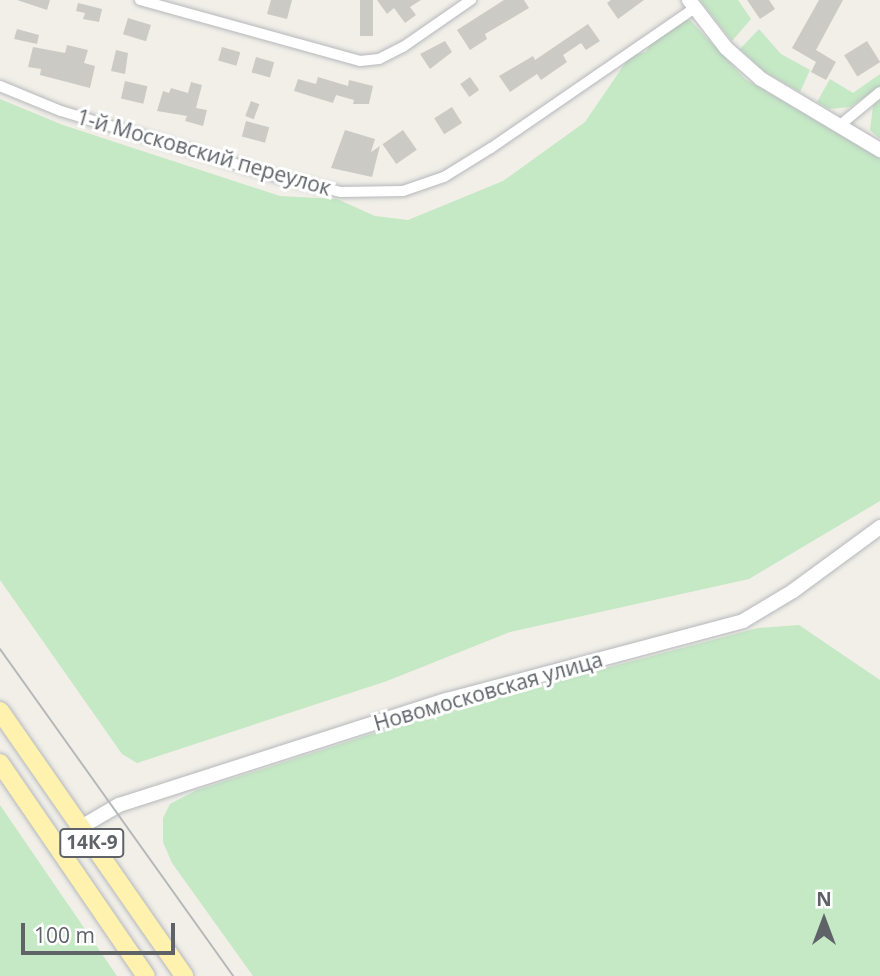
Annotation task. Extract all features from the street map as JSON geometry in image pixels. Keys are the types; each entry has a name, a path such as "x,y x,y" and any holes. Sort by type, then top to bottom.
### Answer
{"main road":[{"name":"14К-9","path":"0,711 184,976"},
{"path":"0,764 146,976"}],"street":[{"path":"140,0 360,61 379,59 403,47 471,0"},
{"path":"692,4 726,48 761,79 880,150"},
{"name":"1-й Московский переулок","path":"0,86 61,111 278,177 341,192 403,191 444,177 491,148 692,4"},
{"path":"838,126 880,92"},
{"name":"Новомосковская улица","path":"81,827 119,805 447,699 743,621 793,591 880,527"}],"green space":[{"path":"700,0 738,0 751,19 732,41"},
{"path":"690,20 745,79 880,159 880,501 749,579 510,632 387,681 137,763 122,754 0,580 0,99 63,125 280,196 337,199 375,216 408,220 503,181 585,122 630,56 646,52 651,42 680,21"},
{"path":"759,29 781,54 810,70 800,92 764,71 740,49"},
{"path":"880,74 880,87 850,107 829,109 817,102 830,79 853,93"},
{"path":"880,99 880,139 870,130 873,106"},
{"path":"799,625 880,680 880,976 253,976 172,863 163,842 163,818 170,804 197,790 443,711 758,628"},
{"path":"0,805 117,976 0,976"}],"building":[{"path":"17,0 50,0 47,10"},
{"path":"271,0 292,0 287,19 267,14"},
{"path":"360,0 373,0 373,36 360,36"},
{"path":"377,0 421,0 410,7 416,15 405,23 394,8 387,14"},
{"path":"504,0 524,0 529,8 485,34 487,39 470,50 457,30"},
{"path":"611,0 644,0 618,19 607,3"},
{"path":"747,0 769,0 775,9 760,19"},
{"path":"819,0 843,0 816,50 836,62 826,80 811,72 816,62 792,48"},
{"path":"78,3 102,9 99,22 83,19 85,13 76,11"},
{"path":"128,18 151,25 146,41 123,34"},
{"path":"588,24 600,41 586,50 581,43 563,55 567,62 541,80 537,74 510,92 499,76 533,56 535,60"},
{"path":"17,29 39,35 37,44 14,39"},
{"path":"445,41 452,52 430,69 420,54"},
{"path":"867,41 880,62 857,77 844,55"},
{"path":"67,45 88,50 84,63 95,66 90,88 40,75 41,69 28,67 33,47 65,53"},
{"path":"222,47 240,52 236,66 218,60"},
{"path":"116,50 128,53 125,74 111,71"},
{"path":"256,57 274,62 270,78 252,72"},
{"path":"318,77 348,86 349,80 373,86 369,104 353,104 354,100 336,95 333,103 294,91 298,79 316,84"},
{"path":"470,77 479,90 469,97 460,84"},
{"path":"125,81 147,86 143,104 121,99"},
{"path":"191,82 202,85 196,108 207,110 203,126 185,121 187,116 157,111 163,91 169,93 171,88 188,93"},
{"path":"251,101 259,104 254,119 245,116"},
{"path":"452,107 462,123 444,134 434,118"},
{"path":"246,121 269,127 265,143 242,136"},
{"path":"345,130 375,139 371,152 380,146 372,177 331,168"},
{"path":"403,130 417,150 396,164 383,144"}],"tram line":[{"path":"0,649 233,976"}]}
